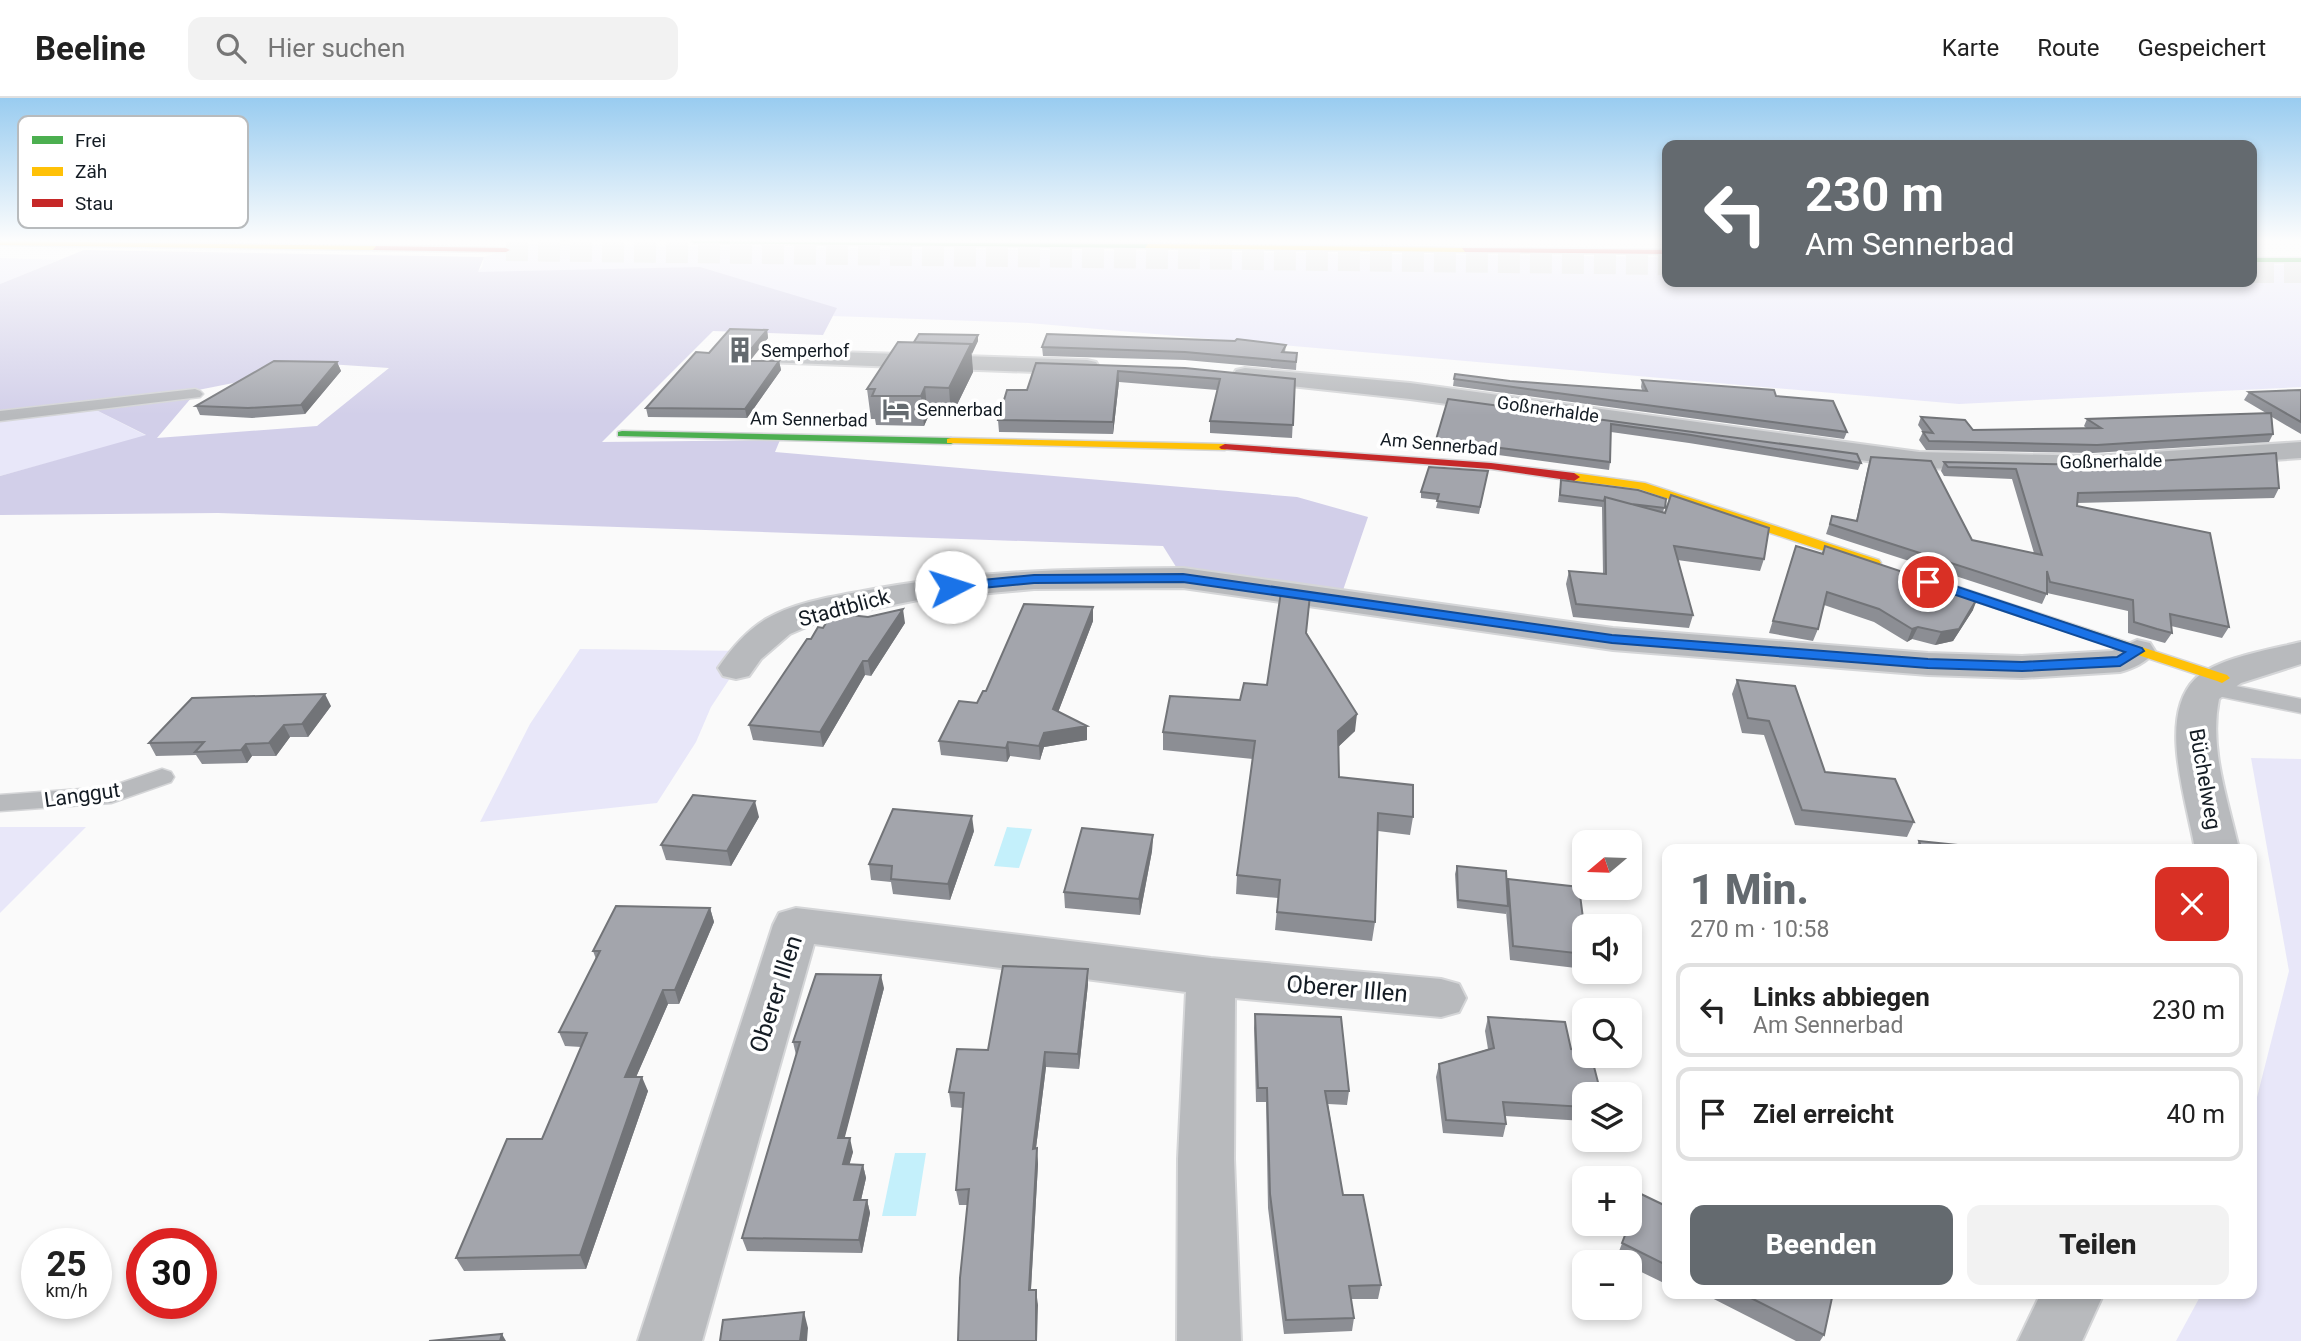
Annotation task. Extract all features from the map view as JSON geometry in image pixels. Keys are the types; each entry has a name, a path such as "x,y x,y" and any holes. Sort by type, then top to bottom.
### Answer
{"main road":[{"name":"Am Sennerbad","path":"622,434 1223,447 1492,466 1641,485 1889,568"},
{"path":"1915,577 2137,651 2214,682"}],"street":[{"path":"784,358 1118,368"},
{"name":"Goßnerhalde","path":"1224,373 1410,391 1919,460 2093,464 2301,450"},
{"name":"Stadtblick","path":"736,668 748,651 778,627 817,610 923,590 1047,579 1183,578 1612,639 1928,664 2022,667 2120,661 2137,651"},
{"path":"2214,682 2301,653"},
{"name":"Büchelweg","path":"2214,682 2194,720 2196,746 2216,844"},
{"name":"Oberer Illen","path":"670,1341 796,925 1211,977 1441,998"},
{"path":"1209,1341 1206,1159 1211,977"},
{"path":"2050,1341 2070,1299"}],"lane":[{"path":"0,416 195,394"},
{"path":"2214,682 2301,706"},
{"name":"Langgut","path":"0,803 111,795 162,777"}],"shaded area":[{"path":"0,299 807,299 837,308 823,335 713,331 602,442 780,440 775,452 1297,497 1368,517 1340,599 1183,578 1163,546 218,513 0,515 0,476 146,435 86,405 0,418","holes":["328,364 389,368 317,426 157,438 198,390"]},
{"path":"746,299 2301,299 2301,387 1959,404 1029,323 833,316 836,308"},
{"path":"86,405 147,436 0,476 0,418"},
{"path":"580,649 748,651 711,707 696,742 657,803 480,822 530,724"},
{"path":"2251,758 2301,759 2301,1341 2176,1341 2199,1299 2257,1299 2257,1097 2289,971"},
{"path":"0,827 86,827 0,913"},
{"path":"1007,827 1032,829 1019,868 994,866"},
{"path":"895,1153 926,1153 916,1216 882,1216"}],"building":[{"path":"730,329 767,330 741,361 779,361 745,409 646,408 696,352 709,353"},
{"path":"919,334 978,335 971,348 971,344 914,342"},
{"path":"1047,334 1237,339 1286,345 1282,352 1297,353 1296,362 1185,352 1042,347"},
{"path":"898,342 971,344 949,388 925,387 921,396 872,396 875,389 867,389"},
{"path":"274,361 337,362 301,405 248,408 196,406"},
{"path":"1036,363 1185,368 1295,379 1293,425 1210,421 1220,379 1118,371 1113,422 998,420 1007,390 1027,390"},
{"path":"1455,374 1510,381 1647,391 1642,380 1774,390 1776,396 1833,401 1847,432 1454,379"},
{"path":"2301,390 2301,422 2249,392"},
{"path":"1448,399 1857,454 1861,463 1611,424 1610,462 1493,447 1435,443"},
{"path":"2271,413 2273,434 2097,445 1929,441 1923,432 1933,433 1921,417 1965,420 1973,430 2101,428 2087,419"},
{"path":"2276,453 2279,488 2078,493 2077,506 2210,533 2229,627 2170,614 2172,633 2134,622 2133,600 2050,582 2047,571 2047,594 1830,524 1832,516 1857,521 1871,457 1931,461 1972,540 2042,555 2016,469 1948,467 1944,462 2098,465"},
{"path":"1429,467 1488,471 1480,507 1437,501 1439,494 1421,492"},
{"path":"1561,480 1638,490 1666,499 1665,508 1631,504 1605,497 1604,501 1560,495"},
{"path":"1671,495 1769,528 1764,559 1674,546 1693,615 1576,604 1569,571 1606,574 1605,497 1665,513"},
{"path":"1796,546 1823,554 1825,546 1978,597 1959,629 1941,632 1918,627 1912,629 1879,609 1827,592 1818,629 1773,621"},
{"path":"1281,592 1310,595 1306,633 1357,714 1338,731 1339,777 1413,785 1413,817 1378,813 1375,922 1277,912 1280,880 1237,875 1255,741 1163,732 1170,696 1240,700 1244,683 1267,685"},
{"path":"1024,604 1093,607 1053,709 1087,726 1044,733 1039,746 1008,742 1006,748 939,741 959,701 977,703 983,691 986,691"},
{"path":"903,609 868,661 863,661 820,732 749,725 807,639 811,639 818,627 823,628 832,613 868,617"},
{"path":"1737,680 1795,686 1825,772 1895,779 1914,822 1802,810 1769,721 1748,718"},
{"path":"325,694 302,724 284,725 269,743 246,744 241,750 195,752 204,742 149,743 192,698"},
{"path":"693,795 755,801 727,851 661,845"},
{"path":"893,809 972,816 948,884 891,879 892,866 869,864"},
{"path":"1082,828 1153,835 1139,899 1064,892"},
{"path":"1919,841 1948,844 1920,844"},
{"path":"1457,866 1506,871 1508,906 1458,900"},
{"path":"1508,879 1572,886 1572,900 1581,900 1582,914 1572,914 1572,953 1513,946"},
{"path":"616,906 710,908 675,990 663,990 625,1077 642,1077 580,1255 456,1258 507,1139 542,1139 587,1033 559,1032 600,951 593,951"},
{"path":"1003,966 1088,969 1078,1054 1045,1052 1033,1149 1037,1148 1029,1290 1036,1290 1036,1341 958,1341 960,1278 969,1189 956,1190 964,1093 949,1092 957,1049 988,1050"},
{"path":"816,974 881,975 838,1138 850,1138 843,1164 863,1165 854,1200 867,1200 859,1240 742,1238 800,1042 793,1042"},
{"path":"1255,1014 1341,1017 1349,1091 1325,1091 1343,1195 1363,1195 1381,1285 1349,1286 1354,1318 1286,1320 1270,1194 1267,1088 1258,1088"},
{"path":"1488,1017 1565,1022 1572,1049 1572,1068 1594,1068 1598,1082 1572,1082 1572,1106 1503,1102 1506,1124 1446,1120 1439,1064 1494,1048"},
{"path":"1642,1194 1662,1204 1662,1263 1642,1253 1642,1250 1622,1243 1625,1236 1642,1236"},
{"path":"1753,1299 1832,1299 1824,1335"},
{"path":"804,1312 800,1341 720,1341 723,1320"},
{"path":"502,1334 500,1341 429,1341"}],"traffic: fast":[{"path":"622,434 951,441"}],"traffic: slow":[{"path":"951,441 1225,447"},
{"path":"1574,477 1641,486 1874,563"},
{"path":"1928,581 2222,678"}],"traffic: jam":[{"path":"1225,447 1491,466 1574,477"}],"place":[{"name":"Semperhof","path":"740,350"},
{"name":"Sennerbad","path":"896,409"}],"route":[{"path":"951,587 1034,579 1183,578 1612,639 1928,664 2022,667 2120,661 2137,651 1928,582"}]}
